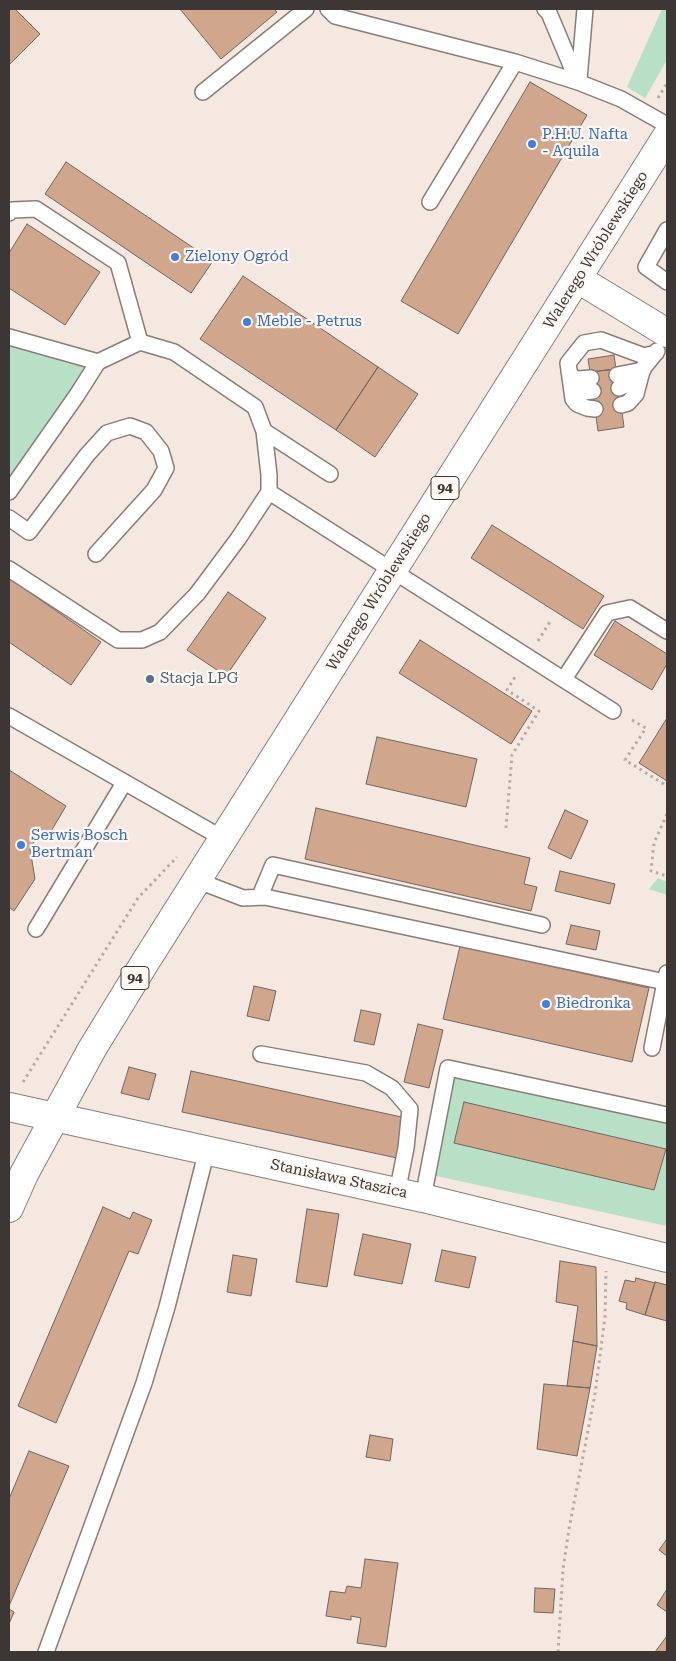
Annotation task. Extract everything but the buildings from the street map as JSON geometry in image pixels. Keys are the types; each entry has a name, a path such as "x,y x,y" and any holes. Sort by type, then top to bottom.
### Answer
{"main road":[{"name":"Walerego Wróblewskiego","path":"55,1117 92,1049 222,838 667,136"},
{"path":"578,279 663,340"},
{"name":"Stanisława Staszica","path":"9,1107 410,1195 667,1258"},
{"name":"94","path":"9,1208 24,1174 55,1117"}],"lane":[{"path":"203,92 306,9"},
{"path":"545,9 549,13 578,82"},
{"path":"578,82 585,9"},
{"path":"336,11 578,82 621,99 667,124"},
{"path":"430,202 515,62"},
{"path":"9,213 12,210 36,209 118,263 140,342"},
{"path":"667,230 646,267 667,282"},
{"path":"9,337 98,362"},
{"path":"595,408 587,408 577,404 573,399 568,363 584,343 601,340 644,356 663,340"},
{"path":"622,405 628,403 636,394 642,370 663,340"},
{"path":"9,492 98,362 140,342 174,352 256,408 264,431 269,492 238,539 197,594 160,632 142,640 118,640 9,569"},
{"path":"618,381 642,370"},
{"path":"569,372 572,377 592,385"},
{"path":"9,518 30,532 87,455 107,433 130,426 146,432 161,451 166,468 154,490 96,554"},
{"path":"264,431 330,474"},
{"path":"269,492 613,711"},
{"path":"564,680 607,614 630,608 667,631"},
{"path":"9,716 222,838"},
{"path":"36,929 124,783"},
{"path":"260,896 273,865 542,925"},
{"path":"196,880 243,898 260,896 666,977 652,1048"},
{"path":"260,1054 366,1073 392,1088 410,1109 406,1148 410,1195"},
{"path":"410,1195 448,1068 667,1114"},
{"path":"46,1652 144,1383 167,1307 207,1150"}],"path":[{"path":"648,114 667,83"},
{"path":"506,828 512,755 539,711 507,690 551,620"},
{"path":"613,711 646,728 625,760 667,786"},
{"path":"667,814 654,843 651,871 667,876"},
{"path":"22,1082 138,898 176,860 198,825"},
{"path":"558,1652 568,1537 595,1394 604,1326 606,1264"}],"green space":[{"path":"662,9 667,9 667,60 645,98 627,87"},
{"path":"9,337 98,362 9,492"},
{"path":"658,878 667,882 667,895 649,889"},
{"path":"452,1069 667,1115 667,1226 427,1174"}],"place":[{"name":"P.H.U. Nafta - Aquila","path":"532,144"},
{"name":"Zielony Ogród","path":"175,257"},
{"name":"Meble - Petrus","path":"247,322"},
{"name":"Stacja LPG","path":"150,679"},
{"name":"Serwis Bosch Bertman","path":"21,845"},
{"name":"Biedronka","path":"546,1004"}]}
